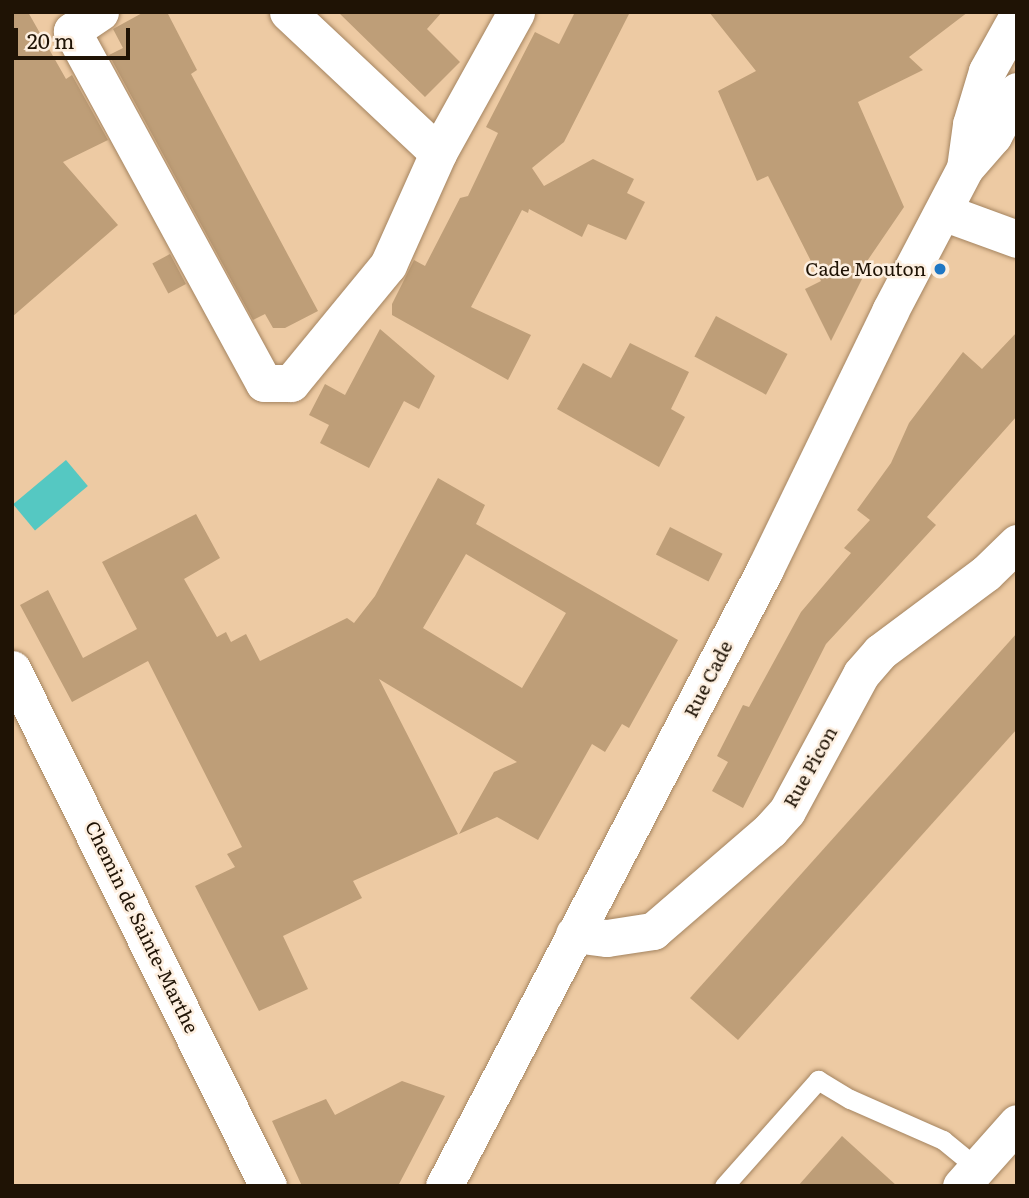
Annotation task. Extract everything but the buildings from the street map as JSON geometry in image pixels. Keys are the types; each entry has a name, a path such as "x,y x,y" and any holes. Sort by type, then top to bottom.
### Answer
{"street":[{"path":"100,12 72,31 264,383 291,383 388,265 438,153 516,12"},
{"path":"288,12 438,153"},
{"name":"Rue Cade","path":"994,135 987,71 1017,18"},
{"name":"Rue Cade","path":"444,1186 765,569 965,168 994,135 1017,91"},
{"path":"943,212 1017,239"},
{"name":"Rue Picon","path":"574,934 607,939 653,931 770,830 787,811 861,674 874,659 986,573 1017,543"},
{"name":"Chemin de Sainte-Marthe","path":"12,669 268,1186"},
{"path":"969,1177 1017,1123"}],"lane":[{"path":"724,1186 818,1080 850,1099 943,1140 969,1177"}],"water":[{"path":"66,460 88,486 35,530 13,504"}],"place":[{"name":"Cade Mouton","path":"940,269"}]}
